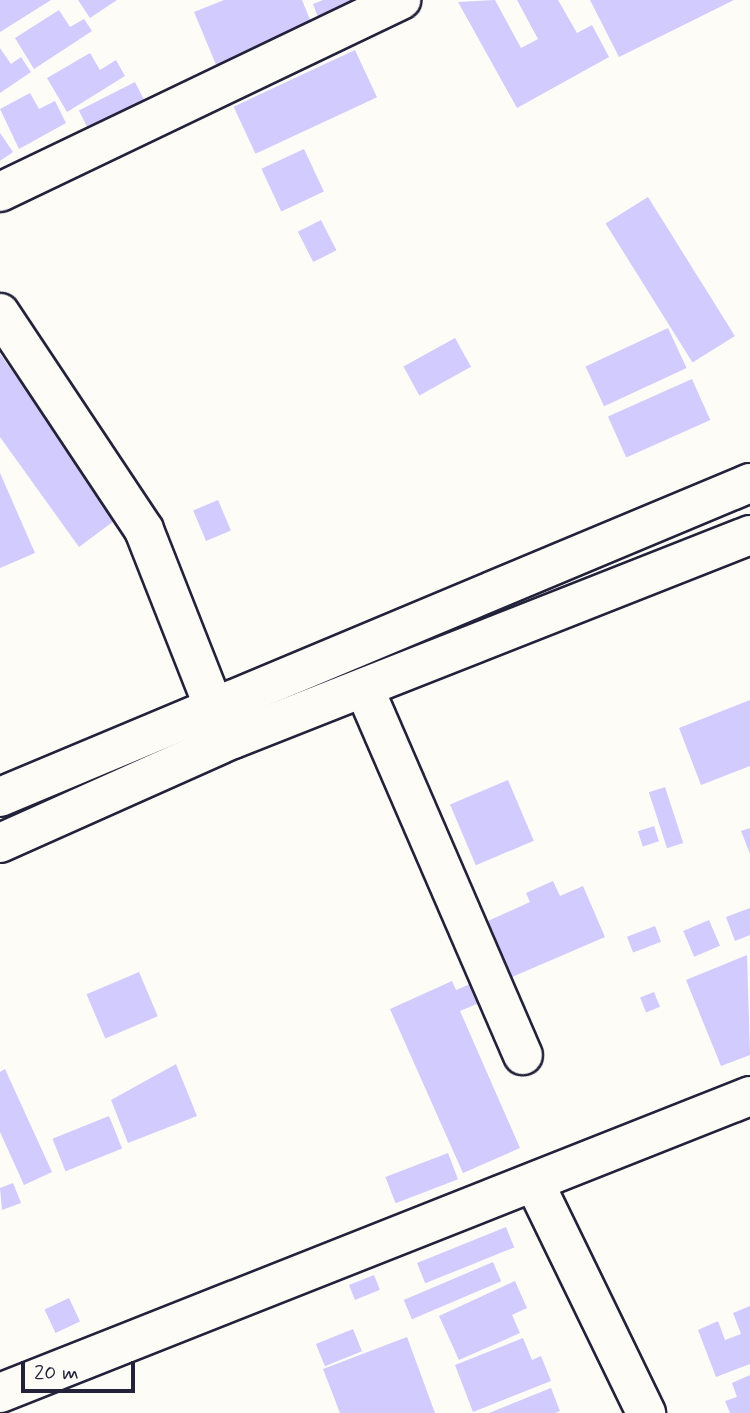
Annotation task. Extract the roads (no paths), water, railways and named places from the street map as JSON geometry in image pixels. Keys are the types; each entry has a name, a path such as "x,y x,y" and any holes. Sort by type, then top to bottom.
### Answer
{"street":[{"path":"0,192 401,0"},
{"path":"0,313 144,530 214,705"},
{"path":"0,797 214,705 750,483"},
{"path":"0,843 364,688 750,535"},
{"path":"364,688 523,1055"},
{"path":"0,1393 750,1097"},
{"path":"534,1182 646,1413"}]}
